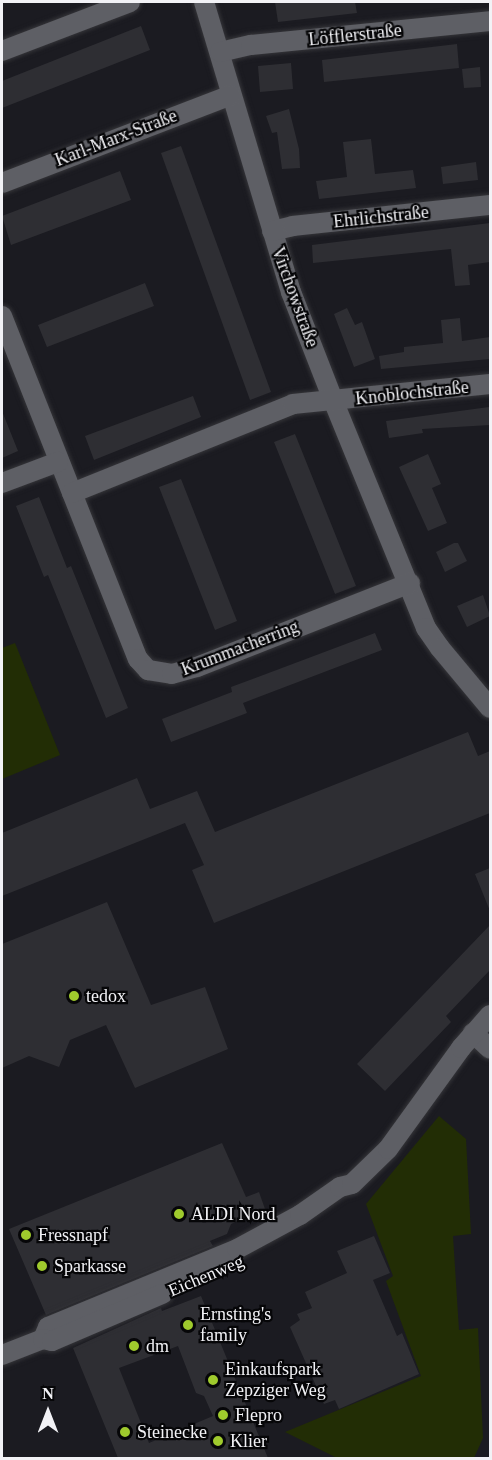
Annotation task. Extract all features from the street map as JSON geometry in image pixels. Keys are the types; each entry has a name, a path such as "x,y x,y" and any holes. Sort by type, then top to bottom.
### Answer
{"street":[{"path":"2,51 130,2"},
{"name":"Virchowstraße","path":"204,2 291,292 333,400 410,583"},
{"name":"Löfflerstraße","path":"220,52 251,45 490,21"},
{"name":"Karl-Marx-Straße","path":"2,183 231,94"},
{"name":"Ehrlichstraße","path":"272,231 293,226 490,205"},
{"name":"Krummacherring","path":"2,316 138,659 148,670 172,674 197,667 410,583"},
{"name":"Knoblochstraße","path":"333,400 490,384"},
{"path":"72,493 293,404 333,400"},
{"path":"2,483 58,462"},
{"path":"410,583 426,628 490,708"},
{"name":"Eichenweg","path":"2,1355 43,1339 48,1327 237,1249 290,1221 340,1187 352,1184 388,1149 473,1033 490,1015"},
{"path":"473,1033 490,1050"}],"green space":[{"path":"15,643 60,755 2,779 2,648"},
{"path":"439,1116 466,1139 471,1234 453,1236 459,1330 478,1328 483,1438 474,1458 337,1458 285,1432 421,1376 386,1281 393,1276 366,1204"}],"building":[{"path":"275,2 355,2 357,13 278,22"},
{"path":"141,26 150,50 2,108 2,81"},
{"path":"457,44 459,68 324,82 322,60"},
{"path":"291,63 293,89 260,92 258,66"},
{"path":"480,67 481,87 464,88 462,69"},
{"path":"289,109 299,149 300,168 282,169 277,132 272,133 266,116"},
{"path":"371,139 375,174 413,170 416,188 319,199 316,181 347,177 343,142"},
{"path":"181,146 271,392 250,400 161,153"},
{"path":"476,162 478,180 443,184 441,167"},
{"path":"120,171 131,200 11,245 2,216"},
{"path":"490,223 490,262 468,265 470,285 455,286 451,249 313,263 312,245"},
{"path":"145,283 154,306 47,347 38,325"},
{"path":"347,308 355,325 362,322 375,359 354,367 334,314"},
{"path":"460,318 462,341 490,337 490,359 381,369 379,356 404,352 404,347 443,343 441,320"},
{"path":"193,396 201,417 94,460 85,436"},
{"path":"489,407 490,425 422,429 423,433 389,438 386,421"},
{"path":"2,411 18,451 2,458"},
{"path":"295,434 356,586 335,594 274,442"},
{"path":"428,454 441,484 432,488 447,523 428,531 399,467"},
{"path":"181,479 237,621 215,630 159,487"},
{"path":"39,497 67,568 71,566 128,708 106,718 48,575 44,577 16,506"},
{"path":"458,543 467,561 445,572 436,552"},
{"path":"483,595 490,616 467,627 457,606"},
{"path":"375,633 382,650 243,703 247,713 171,742 162,719 232,692 231,687"},
{"path":"468,732 478,756 490,751 490,813 214,923 192,870 204,865 185,823 2,896 2,833 137,778 150,809 197,791 215,832"},
{"path":"490,868 490,911 475,874"},
{"name":"tedox","path":"107,902 151,1005 205,987 228,1049 135,1088 106,1025 70,1040 59,1067 29,1056 2,1068 2,944"},
{"path":"490,925 490,970 446,1016 451,1022 385,1091 357,1064"},
{"path":"222,1143 246,1197 259,1192 265,1209 231,1224 227,1234 210,1241 213,1246 46,1315 9,1229"},
{"path":"374,1236 390,1273 373,1280 397,1336 402,1333 419,1374 339,1409 335,1400 324,1404 290,1327 300,1320 297,1314 312,1308 305,1292 347,1273 337,1251"},
{"name":"Einkaufspark Zepziger Weg","path":"201,1296 268,1458 118,1458 73,1348 161,1308 162,1311","holes":["178,1346 196,1393 204,1396 213,1416 149,1443 119,1368"]}],"place":[{"name":"tedox","path":"74,996"},
{"name":"ALDI Nord","path":"179,1214"},
{"name":"Fressnapf","path":"26,1235"},
{"name":"Sparkasse","path":"42,1266"},
{"name":"Ernsting's family","path":"188,1325"},
{"name":"dm","path":"134,1346"},
{"name":"Einkaufspark Zepziger Weg","path":"213,1380"},
{"name":"Flepro","path":"223,1415"},
{"name":"Steinecke","path":"125,1432"},
{"name":"Klier","path":"218,1441"}]}
